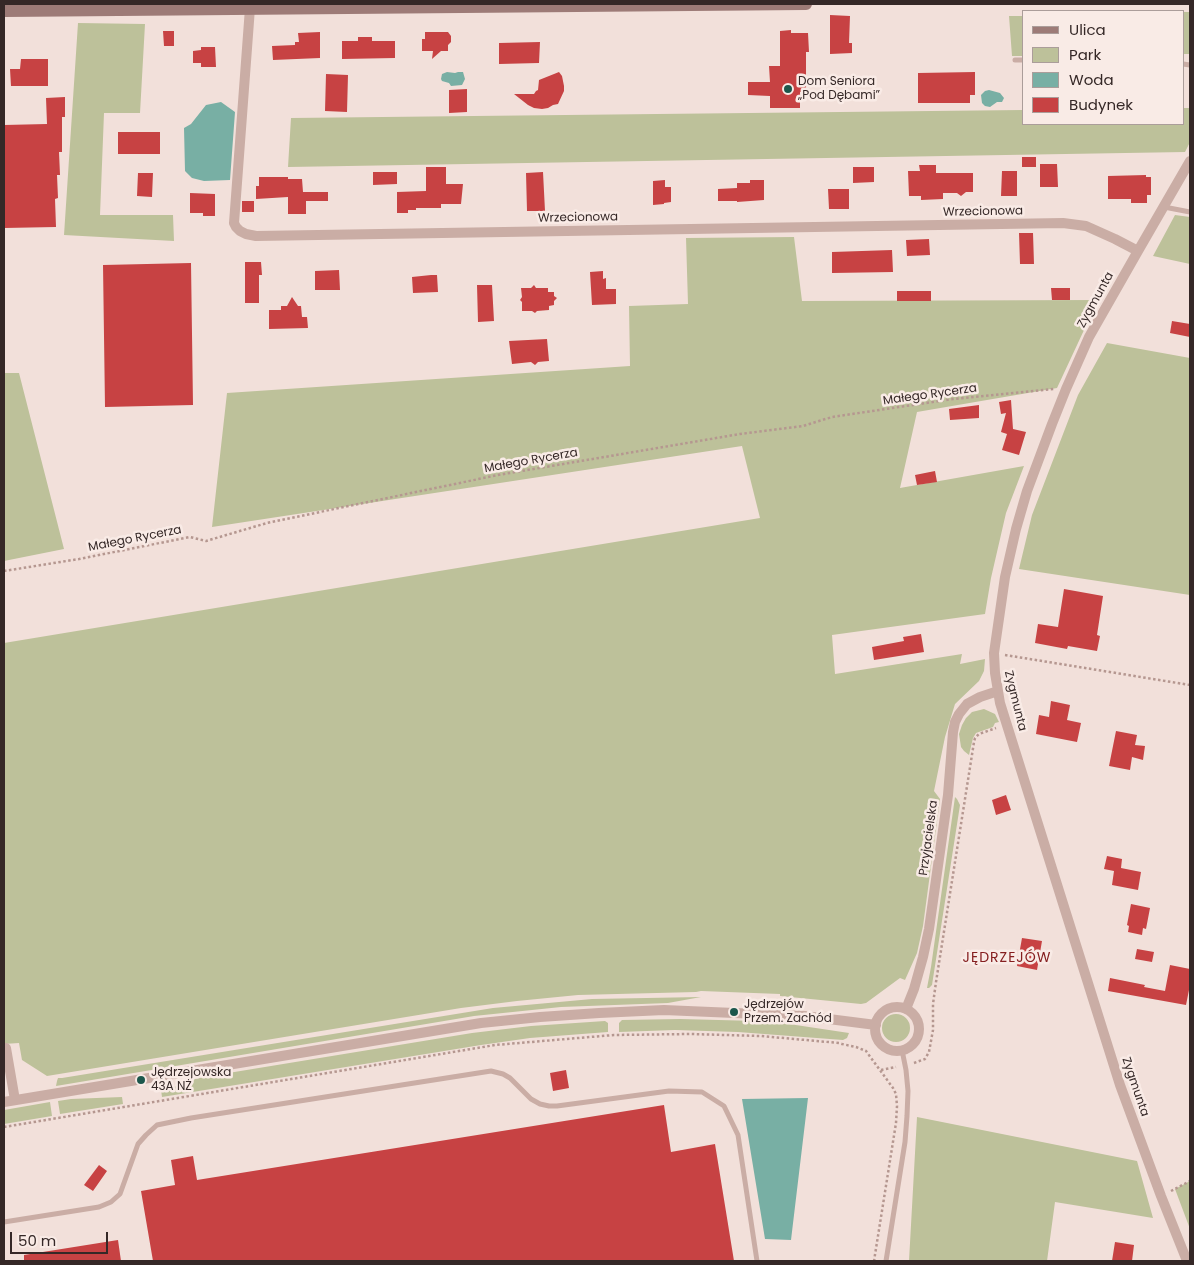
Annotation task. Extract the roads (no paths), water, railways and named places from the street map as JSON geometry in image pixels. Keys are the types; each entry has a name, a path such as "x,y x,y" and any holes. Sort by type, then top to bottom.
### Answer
{"street":[{"path":"4,11 42,7 250,8 806,4"},
{"name":"Wrzecionowa","path":"250,8 234,222 240,231 246,234 256,236 1063,223 1086,226 1138,251"},
{"name":"Zygmunta","path":"1187,1261 1120,1085 1007,724 998,691 994,653 1005,577 1027,491 1066,389 1089,337 1190,161"},
{"name":"Przyjacielska","path":"906,1009 914,989 929,929 948,795 955,722 967,704 998,691"},
{"path":"899,1007 906,1009 915,1016 918,1022 918,1034 913,1044 908,1048 896,1051 890,1050 877,1037 876,1025 878,1019 887,1010 899,1007"},
{"path":"4,1102 481,1023 540,1017 664,1010 805,1016 876,1025"},
{"path":"6,1048 15,1100"}],"lane":[{"path":"1015,60 1022,60"},
{"path":"1163,207 1190,212"},
{"path":"886,1261 905,1142 907,1116 908,1091 902,1050"},
{"path":"4,1222 99,1207 111,1202 120,1194 138,1144 158,1125 191,1118 491,1071 510,1078 531,1099 549,1106 669,1091 702,1092 724,1106 738,1135 757,1261"}],"water":[{"path":"447,72 463,72 465,79 462,85 451,86 449,83 442,81 442,74"},
{"path":"989,90 1000,93 1004,98 1002,102 997,102 990,107 985,106 982,103 981,95"},
{"path":"221,102 235,112 230,180 204,181 192,178 185,171 184,128 191,124 206,105"},
{"path":"808,1098 791,1240 765,1239 742,1099"}],"place":[{"name":"Dom Seniora „Pod Dębami”","path":"788,89"},
{"name":"Jędrzejów Przem. Zachód","path":"734,1012"},
{"name":"Jędrzejowska 43A NŻ","path":"141,1080"}],"district":[{"name":"JĘDRZEJÓW","path":"1007,958"}]}
